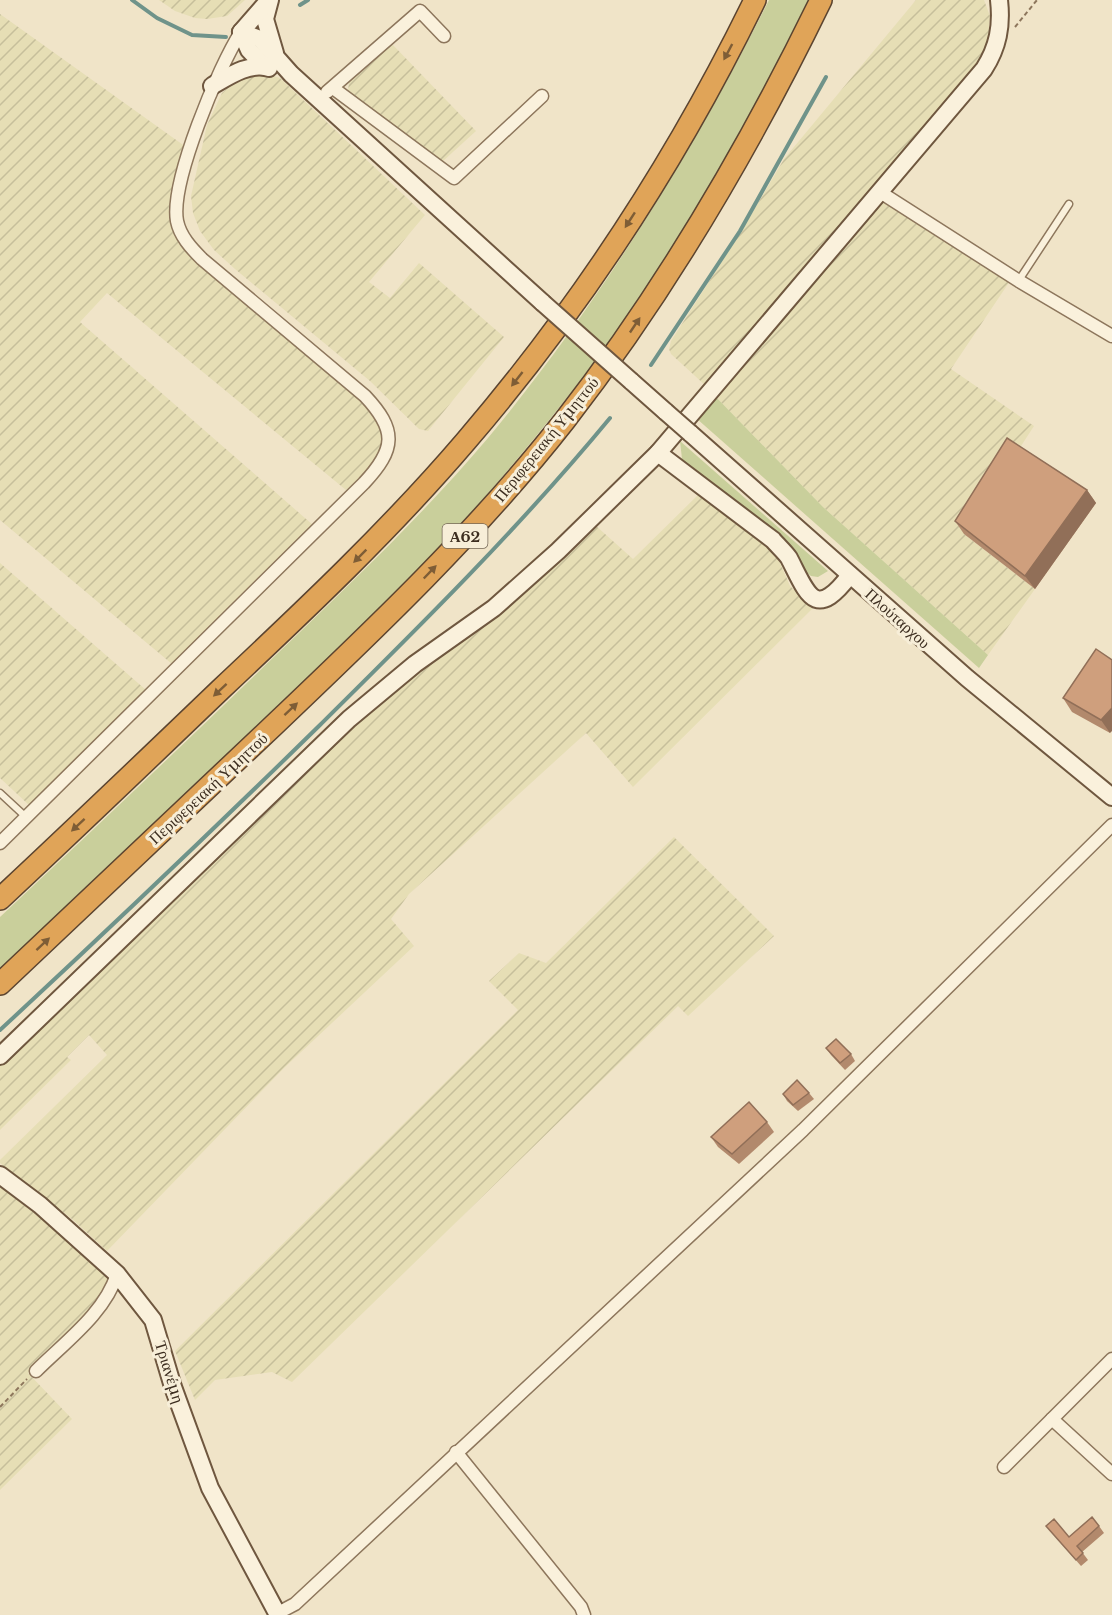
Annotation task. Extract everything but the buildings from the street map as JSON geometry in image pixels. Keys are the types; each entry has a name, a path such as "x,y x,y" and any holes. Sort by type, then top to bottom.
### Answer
{"highway":[{"path":"0,899 338,578 467,440 546,342 618,239 684,132 755,0"},
{"name":"Περιφερειακή Υμηττού","path":"0,984 336,666 479,521 521,473 632,330 688,246 765,110 821,0"}],"street":[{"path":"0,843 377,470 389,448 387,425 380,412 365,396 202,259 182,234 177,220 177,203 200,119 212,86 241,32 269,0"},
{"path":"269,0 265,19 270,60"},
{"path":"0,1056 349,719 415,664 494,608 558,551 658,453 984,69 994,53 998,39 999,0"},
{"path":"320,99 420,11 444,36"},
{"path":"241,32 260,39 270,60"},
{"path":"212,86 234,73 270,60"},
{"name":"Πλούταρχου","path":"270,60 291,74 320,99 630,381 967,678 1112,797"},
{"path":"333,88 454,178 542,96"},
{"path":"880,192 1019,281 1112,336"},
{"path":"658,453 773,540 788,556 800,585 813,598 821,600 836,593 850,575"},
{"path":"278,1614 295,1604 803,1130 1112,825"},
{"name":"Τριανέμη","path":"0,1175 47,1212 117,1274 153,1320 173,1387 210,1488 278,1614"},
{"path":"36,1371 98,1309 113,1287 117,1274"},
{"path":"1004,1467 1112,1359"},
{"path":"1052,1419 1112,1474"},
{"path":"456,1452 581,1607 584,1615"}],"lane":[{"path":"1019,281 1069,204"},
{"path":"0,793 27,818"}],"path":[{"path":"998,39 1016,26 1037,0"},
{"path":"0,1407 36,1371"}],"shaded area":[{"path":"159,0 245,0 227,16 207,19 195,18 175,11"},
{"path":"916,0 984,0 990,16 988,39 982,57 706,386 671,354 669,349 671,341 744,227 784,159"},
{"path":"0,14 186,147 175,232 359,395 377,415 385,443 372,468 346,490 107,293 80,322 313,525 172,664 0,520"},
{"path":"392,44 476,131 442,162 348,91 349,82"},
{"path":"257,71 280,78 425,215 369,282 390,298 419,263 504,337 428,431 419,429 370,381 235,269 214,250 200,231 193,213 191,196 207,125 222,93 238,78"},
{"path":"882,197 1010,281 951,369 1034,426 964,534 1035,589 988,655 823,507 714,395"},
{"path":"701,492 776,553 790,586 813,608 633,787 586,733 409,894 391,919 414,946 284,1068 107,1251 72,1219 0,1163 0,1160 107,1055 89,1035 67,1057 71,1060 0,1130 0,1063 238,833 399,683 491,619 545,574 595,525 633,559"},
{"path":"0,563 146,690 30,806 0,778"},
{"path":"674,837 774,936 688,1016 678,1006 292,1382 272,1372 215,1380 195,1400 175,1351 518,1010 489,981 519,953 546,963"},
{"path":"0,1185 62,1231 112,1278 101,1299 28,1373 72,1419 0,1490"}],"green space":[{"path":"769,0 813,0 724,169 689,226 612,338 530,444 395,595 0,969 0,917 385,549 463,467 529,387 568,335 641,227 708,115"},
{"path":"714,395 823,507 988,655 979,668 696,418"},
{"path":"680,441 828,571 818,577 811,576 805,571 778,536 690,468 682,459"}],"waterway":[{"path":"132,0 157,18 192,35 226,37"},
{"path":"300,5 308,0"},
{"path":"651,365 740,231 826,77"},
{"path":"0,1030 201,840 396,650 541,498 610,418"}]}
